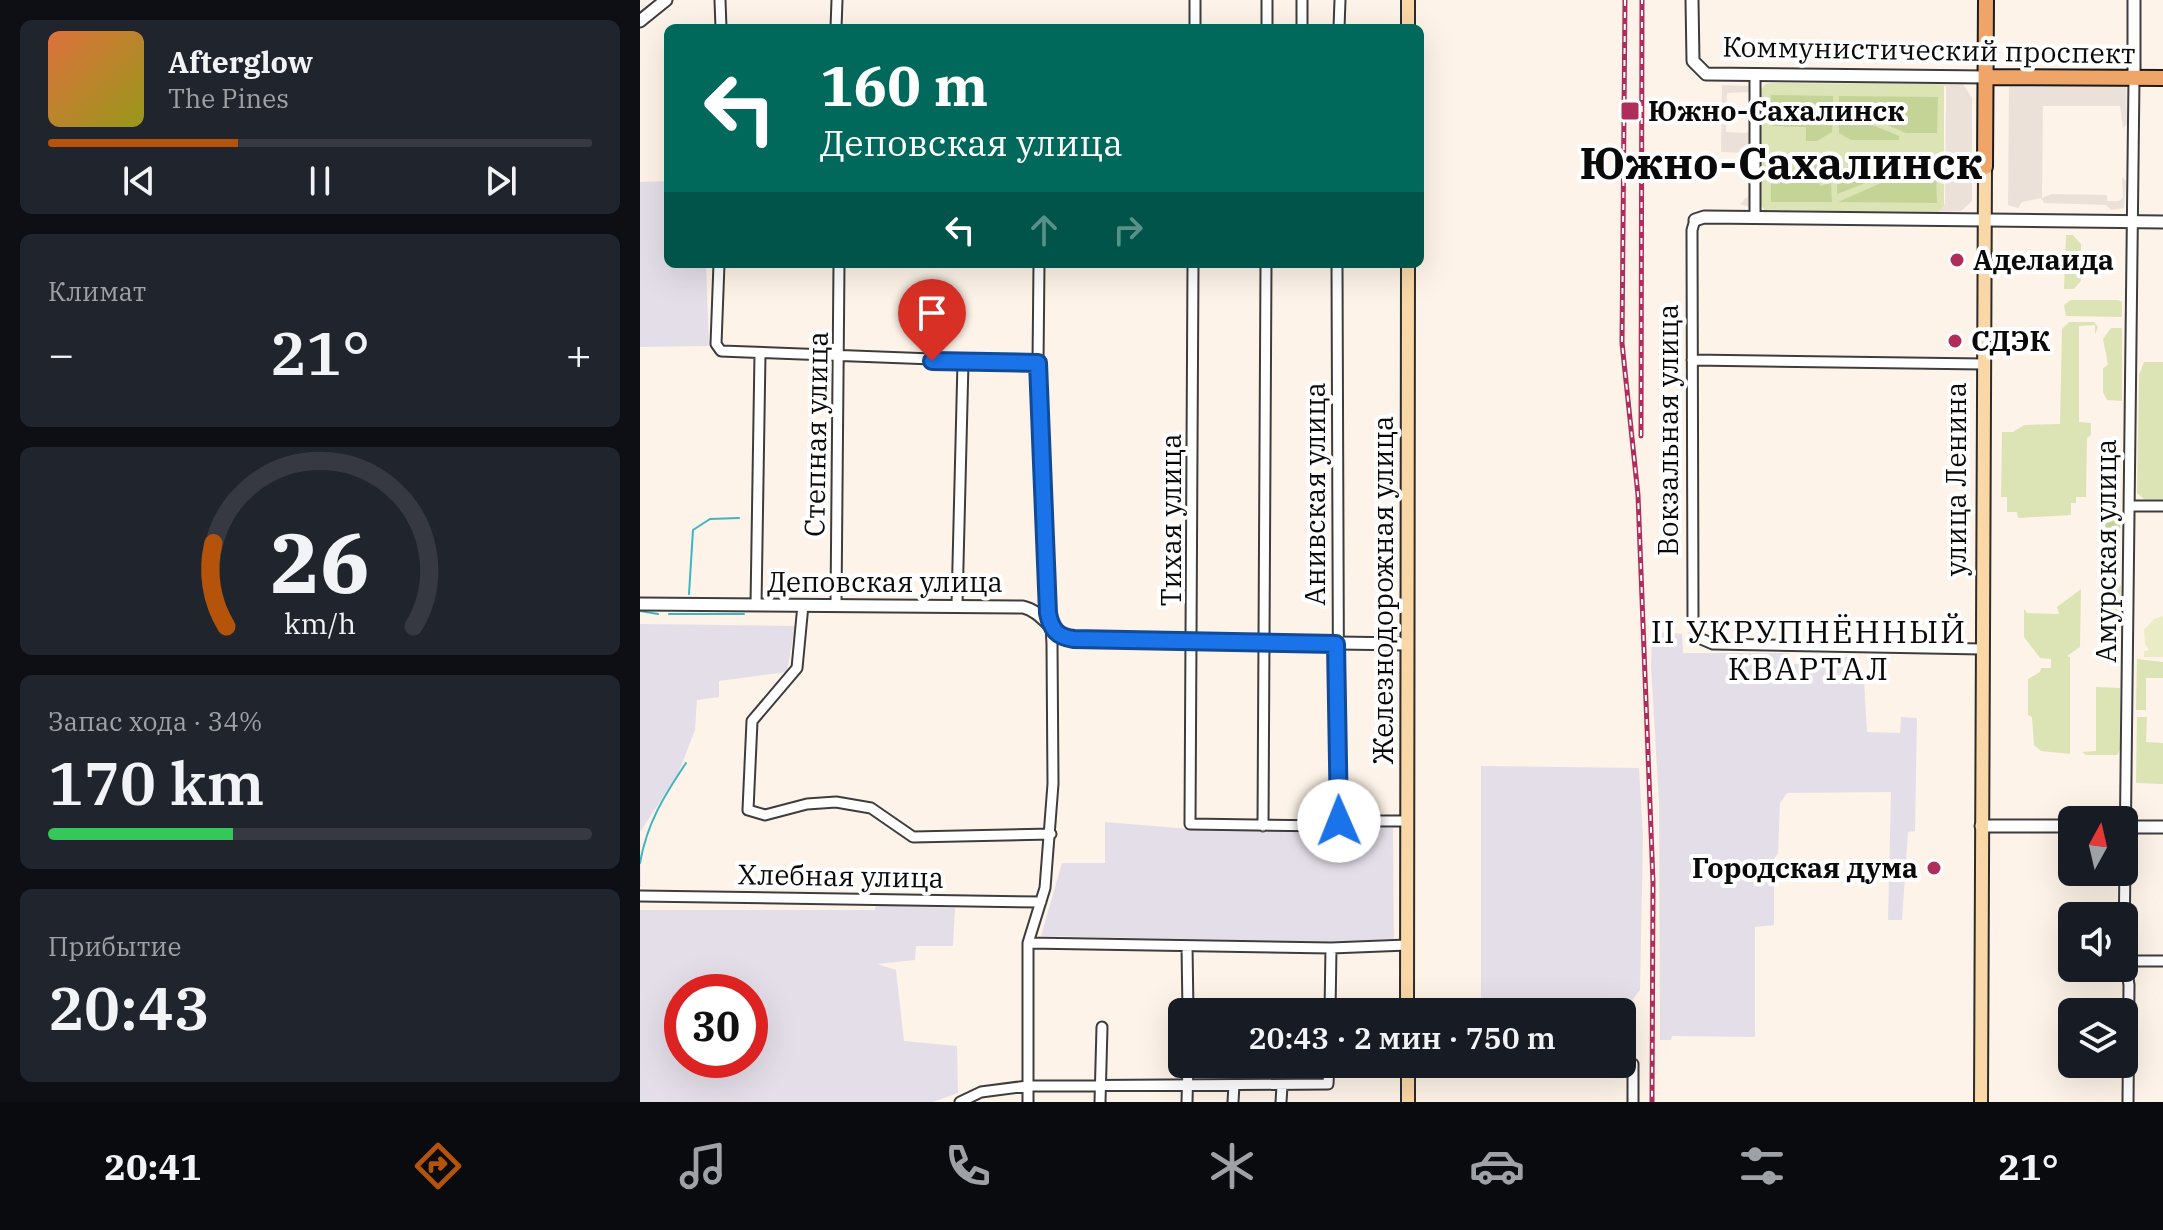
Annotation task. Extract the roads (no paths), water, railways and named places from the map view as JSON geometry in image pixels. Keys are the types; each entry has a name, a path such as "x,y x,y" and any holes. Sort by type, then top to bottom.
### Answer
{"main road":[{"path":"1408,0 1408,24"},
{"name":"улица Ленина","path":"1981,1102 1986,0"},
{"name":"Коммунистический проспект","path":"1986,77 2163,78"},
{"name":"Железнодорожная улица","path":"1407,998 1408,268"},
{"path":"1408,1078 1408,1102"}],"street":[{"path":"640,21 666,0"},
{"path":"720,0 721,24"},
{"path":"836,24 837,0"},
{"path":"1195,0 1195,24"},
{"path":"1267,0 1267,24"},
{"path":"1302,0 1302,24"},
{"path":"1339,24 1340,0"},
{"name":"Коммунистический проспект","path":"1692,0 1692,53 1696,68 1706,74 1986,77"},
{"name":"Амурская улица","path":"2125,806 2131,506 2134,0"},
{"path":"1755,74 1755,217"},
{"path":"1695,220 1755,217 2163,222"},
{"name":"Вокзальная улица","path":"1695,220 1692,230 1693,624 1699,638 1713,644 1982,649"},
{"path":"719,268 716,344 721,351 840,358 1038,363"},
{"name":"Степная улица","path":"836,604 839,268"},
{"path":"1028,1102 1028,943 1041,902 1051,834 1051,628 1038,363 1039,268"},
{"name":"Тихая улица","path":"1193,268 1190,824 1263,826"},
{"path":"1266,268 1263,826 1408,821"},
{"name":"Анивская улица","path":"1337,268 1339,821"},
{"path":"756,605 760,354"},
{"path":"1692,360 1983,364"},
{"path":"957,605 963,362"},
{"path":"2131,506 2163,506"},
{"name":"Деповская улица","path":"640,604 1023,607 1039,614 1051,628 1074,639 1406,644"},
{"path":"803,605 797,668 752,721 748,810 765,815 807,804 836,802 871,808 913,837 1051,834"},
{"path":"1981,826 2058,826"},
{"path":"2138,827 2163,827"},
{"name":"Хлебная улица","path":"640,896 1041,902"},
{"path":"1028,943 1331,948 1407,945"},
{"path":"1187,946 1188,998"},
{"path":"1330,998 1331,948"},
{"path":"2138,961 2163,961"},
{"name":"Амурская улица","path":"2128,1102 2129,982"},
{"path":"1100,1102 1102,1027"},
{"path":"1187,1102 1188,1078"},
{"path":"960,1102 981,1092 1027,1086 1188,1083 1282,1086 1328,1084 1328,1078"},
{"path":"1633,1078 1633,1102"},
{"path":"1233,1102 1234,1085"},
{"path":"1281,1102 1282,1086"}],"waterway":[{"path":"689,594 693,530 710,519 739,518"},
{"path":"640,611 658,614"},
{"path":"669,614 744,614"},
{"path":"640,863 657,810 686,763"}],"railway":[{"path":"1625,0 1622,343 1638,495 1653,882 1652,1102"},
{"path":"1641,436 1642,0"}],"place":[{"name":"Южно-Сахалинск","path":"1630,111"},
{"name":"Аделаида","path":"1957,260"},
{"name":"СДЭК","path":"1955,341"},
{"name":"Городская дума","path":"1934,868"}],"district":[{"name":"Южно-Сахалинск","path":"1781,164"},
{"name":"II УКРУПНЁННЫЙ КВАРТАЛ","path":"1809,650"}]}
